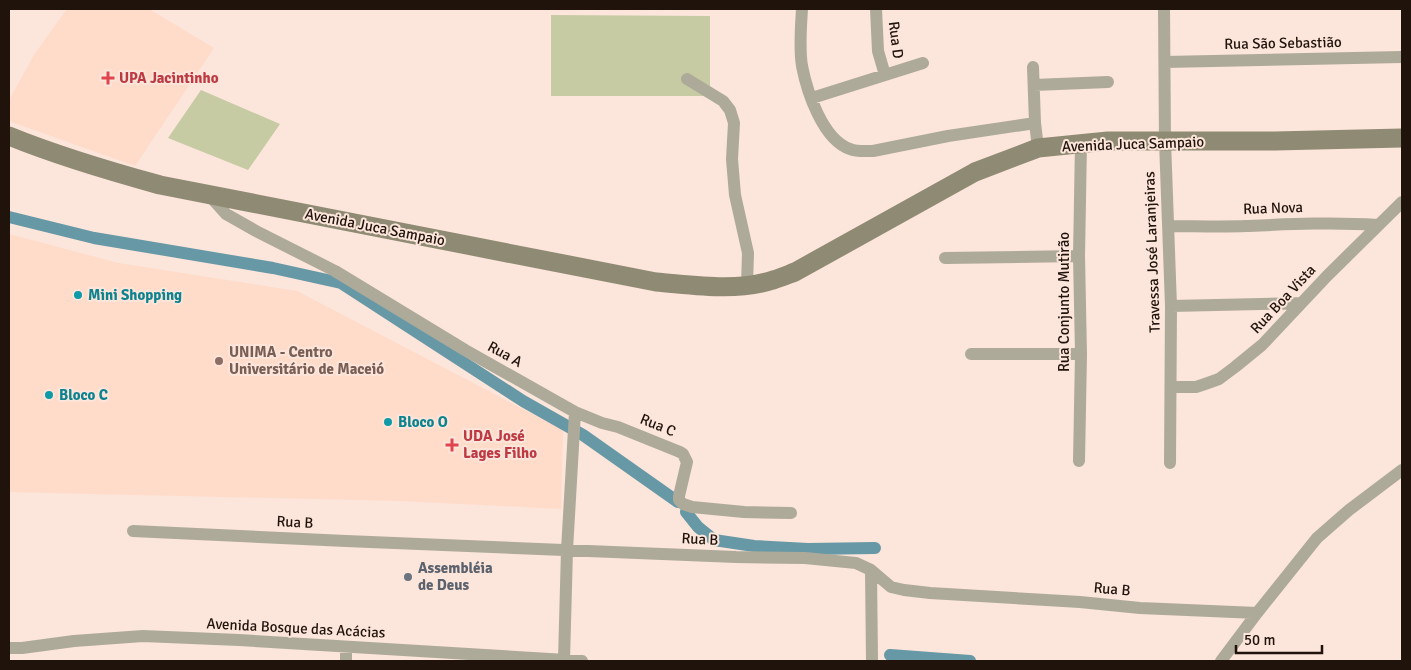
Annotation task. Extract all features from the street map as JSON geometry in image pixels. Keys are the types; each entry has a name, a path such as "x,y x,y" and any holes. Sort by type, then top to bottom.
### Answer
{"main road":[{"name":"Avenida Juca Sampaio","path":"9,136 37,148 93,167 160,185 656,282 722,287 772,280 795,272 975,172 1038,148 1108,141 1402,138"}],"street":[{"path":"802,9 802,66 812,98 820,120 838,143 850,149 860,152 873,151 948,136 1035,123"},
{"name":"Rua D","path":"876,9 878,51 885,75"},
{"name":"Travessa José Laranjeiras","path":"1164,9 1165,141 1171,306 1170,464"},
{"name":"Rua São Sebastião","path":"1164,62 1402,57"},
{"path":"812,98 924,63"},
{"path":"1033,67 1038,148"},
{"path":"687,79 723,101 728,106 732,116 734,123 732,159 736,194 748,252 747,285"},
{"path":"1034,85 1108,82"},
{"name":"Rua Conjunto Mutirão","path":"1079,461 1081,143"},
{"name":"Rua A","path":"208,194 226,214 335,271 575,416"},
{"name":"Rua Boa Vista","path":"1171,387 1196,386 1219,379 1262,345 1300,303 1402,202"},
{"name":"Rua Nova","path":"1168,226 1246,226 1290,223 1378,225"},
{"path":"945,258 1079,256"},
{"path":"1171,306 1300,303"},
{"path":"971,354 1081,354"},
{"path":"557,660 567,550 575,416"},
{"name":"Rua C","path":"575,416 618,427 683,454 687,462 679,496 679,500 683,504 692,508 791,513"},
{"path":"1221,661 1296,563 1326,530 1402,470"},
{"name":"Rua B","path":"133,531 736,557 805,558 856,563 871,570 891,586 930,593 1080,602 1140,608 1257,613"},
{"path":"871,570 872,661"},
{"name":"Avenida Bosque das Acácias","path":"9,648 143,636 346,647 450,658 582,661"},
{"path":"346,647 346,661"}],"shaded area":[{"name":"UPA Jacintinho","path":"67,9 149,9 214,48 135,166 9,121 9,100 34,55"},
{"name":"UNIMA - Centro Universitário de Maceió","path":"9,234 118,263 297,291 563,430 561,509 402,501 9,492"}],"green space":[{"path":"551,15 710,16 710,96 551,96"},
{"path":"201,90 280,124 248,170 168,138"}],"waterway":[{"path":"9,217 94,238 273,268 341,283 523,401 583,435 678,502"},
{"path":"686,512 698,527 714,540 754,546 808,549 875,548"},
{"path":"890,655 970,661"}],"place":[{"name":"UPA Jacintinho","path":"108,78"},
{"name":"Mini Shopping","path":"78,295"},
{"name":"UNIMA - Centro Universitário de Maceió","path":"219,361"},
{"name":"Bloco C","path":"49,395"},
{"name":"Bloco O","path":"388,422"},
{"name":"UDA José Lages Filho","path":"452,445"},
{"name":"Assembléia de Deus","path":"408,577"}]}
